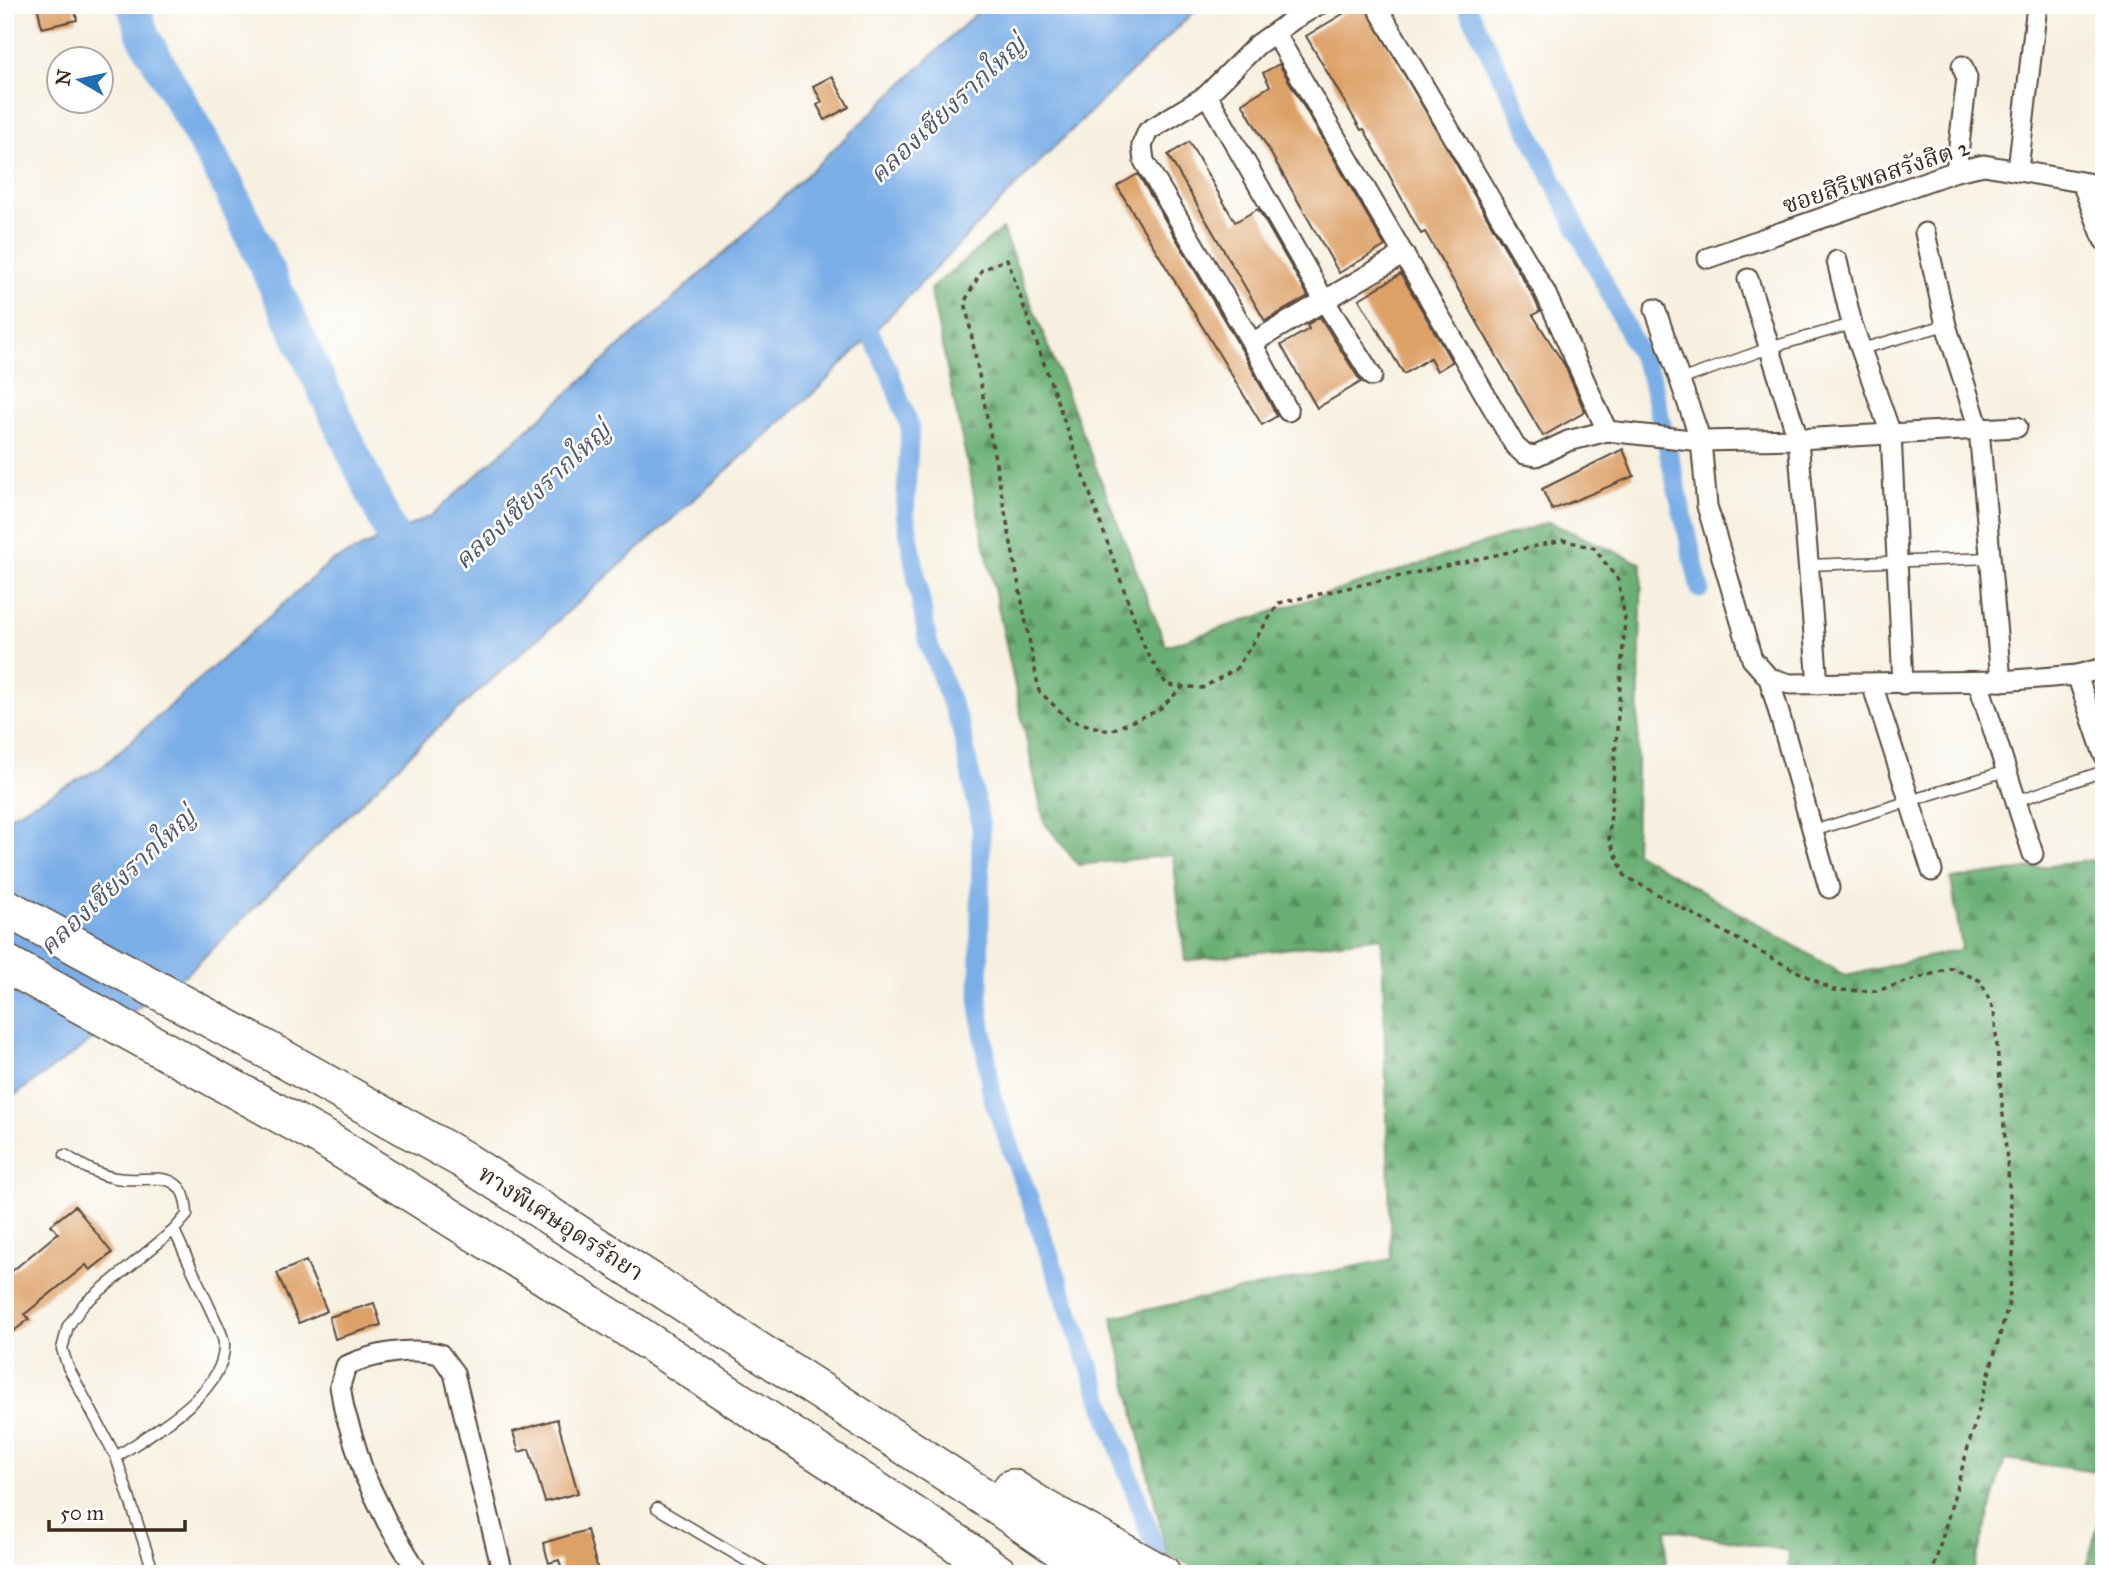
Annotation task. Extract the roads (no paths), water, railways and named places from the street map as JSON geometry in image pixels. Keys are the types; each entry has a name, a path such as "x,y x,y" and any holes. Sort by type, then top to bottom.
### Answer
{"highway":[{"name":"ทางพิเศษอุดรรัถยา","path":"5,907 262,1046 463,1159 919,1455 1096,1574"},
{"path":"5,963 325,1139 618,1322 955,1542 999,1574"},
{"path":"463,1159 580,1215 673,1268 1045,1509 1162,1574"}],"street":[{"path":"1288,411 1252,342 1144,161 1142,145 1148,131 1207,95 1257,46 1318,5"},
{"path":"1376,5 1545,292 1607,431"},
{"path":"2018,170 2037,5"},
{"path":"1275,33 1516,446 1524,454 1536,456 1568,441 1607,431 1701,441 1798,439 2017,427"},
{"path":"1956,171 1967,78 1962,66"},
{"path":"1207,95 1324,300 1372,376"},
{"name":"ซอยสิริเพลสรังสิต 2","path":"1708,258 1956,171 1984,165 2104,186"},
{"path":"2082,183 2104,240"},
{"path":"1925,233 1946,325 1979,429 2001,681"},
{"path":"1252,342 1404,254"},
{"path":"1837,261 1852,324 1891,434 1902,684"},
{"path":"1748,279 1798,439 1818,684"},
{"path":"1655,309 1701,441 1707,506 1752,659 1769,678 1829,888"},
{"path":"1769,678 1790,684 1902,684 2077,675 2104,668"},
{"path":"2077,675 2104,755"},
{"path":"1978,681 2033,855"},
{"path":"1872,684 1932,871"},
{"path":"419,1574 387,1522 364,1474 344,1409 340,1386 346,1366 366,1357 424,1350 440,1354 454,1373 503,1574"}],"lane":[{"path":"1680,380 1769,348 1852,324"},
{"path":"1861,349 1946,325"},
{"path":"1808,565 1990,558"},
{"path":"1813,831 2006,771"},
{"path":"2016,801 2104,771"},
{"path":"65,1155 96,1173 118,1179 162,1177 178,1186 187,1200 187,1215 174,1230 84,1304 68,1326 62,1349 68,1367 116,1457 154,1574"},
{"path":"116,1457 191,1405 207,1388 218,1369 224,1344 219,1328 174,1230"},
{"path":"657,1508 769,1574"}],"water":[{"name":"คลองเชียงรากใหญ่","path":"985,5 1201,5 1050,151 819,388 434,731 190,971 5,1102 5,820 102,767 330,562 431,516 735,243"}],"waterway":[{"path":"133,5 143,35 226,182 411,576"},
{"path":"1466,5 1651,377 1700,589"},
{"path":"859,311 889,371 910,427 905,513 928,642 961,728 981,827 979,1005 992,1096 1164,1573"}]}
